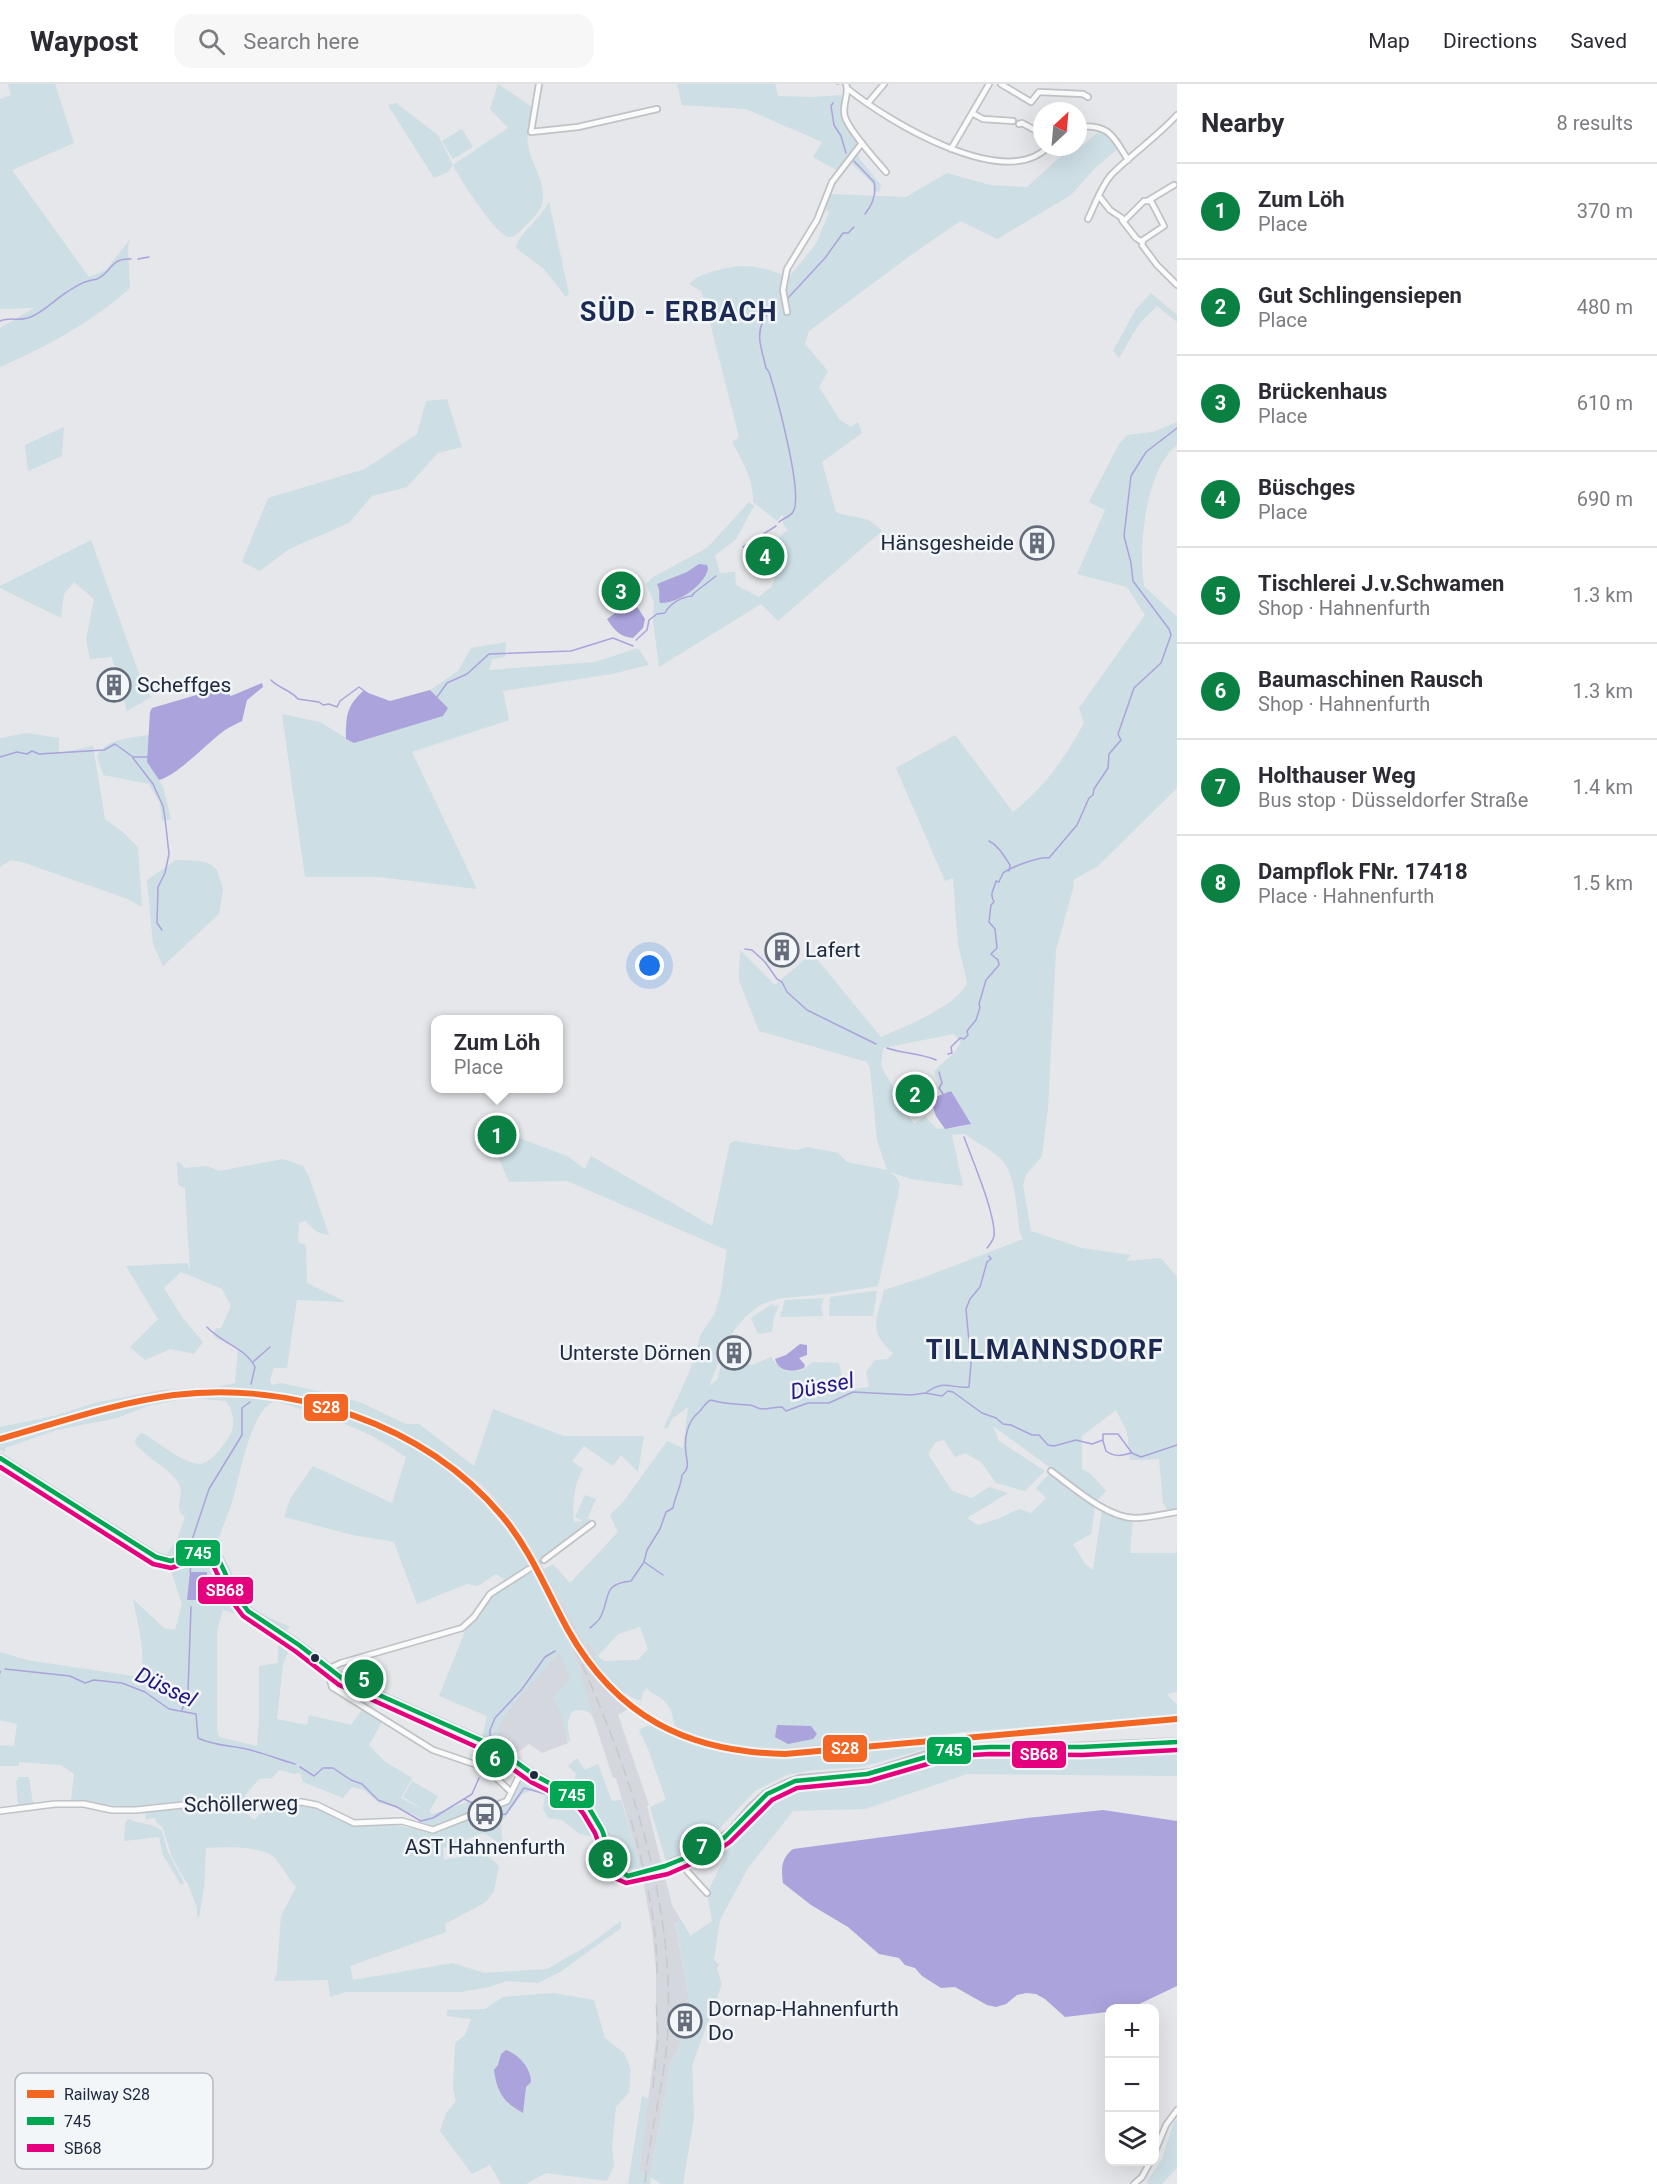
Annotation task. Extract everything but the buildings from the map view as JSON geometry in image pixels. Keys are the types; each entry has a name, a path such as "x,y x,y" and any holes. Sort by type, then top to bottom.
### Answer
{"main road":[{"path":"0,1458 156,1557 171,1561 202,1552 214,1556 219,1560 234,1592 248,1611 353,1685 494,1746 523,1768 584,1802 602,1830 615,1868 628,1876 636,1875"},
{"path":"671,1863 709,1849 723,1839 766,1794 800,1779 872,1773 936,1752 964,1748 1062,1748 1177,1742"}],"street":[{"path":"539,84 531,132 578,127 657,109"},
{"path":"868,103 884,84"},
{"path":"951,149 989,84"},
{"path":"1001,84 1031,102 1039,92 1083,94 1088,97"},
{"path":"886,172 845,118 843,106 847,86 910,131 951,149 971,155 1011,161 1033,156"},
{"path":"972,113 983,119 1013,121"},
{"path":"1088,219 1110,177 1177,115"},
{"path":"1019,124 1022,123 1033,129"},
{"path":"1087,127 1107,132 1119,142 1128,160"},
{"path":"787,312 783,290 787,269 817,220 832,182 862,143"},
{"path":"1122,220 1127,220 1142,203 1174,185"},
{"path":"1099,196 1142,242 1149,256 1177,285"},
{"path":"1142,242 1164,226 1149,200"},
{"path":"1051,1471 1096,1504 1123,1516 1135,1518 1177,1512"},
{"path":"544,1560 592,1524"},
{"path":"511,1792 486,1768 433,1750 332,1687 330,1680 332,1670 341,1663 462,1628 474,1617 490,1594 529,1569"},
{"name":"Schöllerweg","path":"0,1811 55,1804 84,1804 112,1810 136,1810 201,1803 301,1802 317,1805 354,1824 402,1821 433,1830 507,1801 523,1768"},
{"path":"682,1859 687,1871 707,1893"},
{"path":"1159,2142 1163,2131 1177,2110"},
{"path":"1134,2184 1142,2177 1148,2166"}],"shaded area":[{"path":"8,84 55,84 74,143 12,170 89,277 106,270 130,239 128,247 130,288 100,312 68,333 0,367 0,328 34,308 0,309 0,99 11,95"},
{"path":"498,84 532,107 528,144 543,190 543,201 536,215 516,234 509,237 496,227 470,193 453,165 508,128 490,109"},
{"path":"677,84 775,84 778,96 842,95 842,115 858,141 859,158 881,185 879,192 873,191 873,184 847,159 838,171 813,157 822,142 746,109 682,105"},
{"path":"396,103 438,135 453,165 448,172 434,178 388,105"},
{"path":"462,129 473,147 453,159 442,141"},
{"path":"1102,132 1120,147 1095,168 1071,195 997,239 960,221 809,331 805,344 828,371 819,387 840,420 851,427 858,422 862,433 822,462 836,512 865,519 882,531 778,621 761,604 659,667 653,620 654,602 646,584 653,577 707,548 749,502 754,506 736,539 715,556 720,573 735,572 736,585 759,597 772,586 784,556 776,545 781,535 788,530 783,524 783,514 777,521 753,502 749,478 732,442 739,437 704,299 701,291 689,284 704,274 744,266 761,268 789,277 816,244 829,212 824,208 831,194 906,197 947,173 990,185 1027,187 1061,156 1087,156 1087,141 1097,133"},
{"path":"549,202 569,294 566,297 544,269 516,248 520,238"},
{"path":"1151,293 1177,315 1177,322 1157,306 1139,324 1119,358 1113,351 1136,309"},
{"path":"447,399 462,447 438,453 407,487 372,496 349,523 289,549 260,571 242,562 268,498 365,469 417,434 426,401"},
{"path":"1177,422 1177,445 1166,457 1158,472 1146,511 1142,570 1144,586 1177,617 1177,788 1098,866 1073,880 1074,885 1056,950 1048,1108 1042,1156 1026,1175 1023,1185 1031,1231 1082,1248 1131,1255 1126,1261 1161,1258 1177,1277 1177,1510 1167,1509 1163,1503 1159,1459 1130,1460 1127,1432 1116,1410 1082,1436 1082,1469 1090,1473 1106,1491 1098,1500 1093,1499 993,1426 999,1441 1045,1471 1025,1491 996,1483 981,1462 965,1453 955,1457 944,1440 936,1442 928,1454 952,1491 972,1498 989,1487 1008,1493 967,1518 978,1525 1019,1509 1031,1513 1046,1498 1036,1488 1048,1475 1053,1476 1095,1507 1091,1534 1073,1544 1085,1564 1093,1570 1102,1510 1133,1519 1130,1553 1176,1553 1177,1550 1177,1692 1167,1694 1177,1705 1177,1716 790,1747 745,1749 703,1738 675,1727 669,1706 647,1688 643,1692 641,1701 626,1694 614,1684 594,1658 597,1655 589,1642 585,1644 544,1569 553,1564 570,1583 618,1532 610,1515 624,1501 667,1441 683,1448 688,1407 672,1419 667,1429 664,1427 689,1373 701,1334 715,1313 721,1292 727,1250 567,1181 509,1182 498,1157 510,1147 517,1137 567,1156 585,1169 591,1156 712,1226 730,1143 735,1141 796,1150 807,1147 838,1153 847,1162 887,1170 877,1140 870,1068 867,1062 759,1031 739,980 740,950 775,985 812,953 881,1037 929,1015 962,991 967,982 958,944 953,878 945,881 896,768 955,735 1013,812 1053,772 1084,723 1079,708 1145,615 1127,587 1077,574 1105,510 1089,502 1119,444 1127,435 1153,432","holes":["954,1034 961,1042 954,1053 934,1071 941,1095 951,1091 970,1124 937,1129 925,1116 914,1124 881,1066 883,1048","965,1134 998,1156 1006,1166 1013,1184 1020,1233 1023,1239 925,1277 884,1290 876,1324 880,1338 893,1353 888,1359 875,1360 866,1372 869,1387 844,1390 839,1363 812,1362 803,1370 787,1372 771,1357 752,1365 722,1363 717,1380 709,1386 725,1346 735,1329 746,1316 762,1304 782,1298 878,1286 900,1185 897,1178 890,1172 911,1179 963,1186 952,1135","640,1627 648,1649 638,1660 604,1661 598,1656 618,1634"]},
{"path":"64,427 62,456 28,471 25,445"},
{"path":"91,540 141,679 151,697 127,711 112,657 90,659 86,640 94,599 74,582 64,594 61,618 0,588"},
{"path":"699,564 707,565 708,569 696,587 682,597 667,603 660,603 657,584 687,572"},
{"path":"636,605 645,619 643,628 633,638 624,636 615,630 607,619 625,606"},
{"path":"506,642 505,657 492,659 489,670 595,662 638,648 649,665 612,674 503,691 509,720 412,752 477,889 379,877 305,877 282,714 320,722 354,743 448,708 430,690 458,671 471,648"},
{"path":"262,683 263,687 247,700 242,721 225,730 175,772 159,780 147,762 152,708 217,689 224,690 231,696"},
{"path":"430,690 448,708 443,716 354,743 346,739 348,712 363,691 390,701"},
{"path":"27,733 59,738 59,753 93,746 105,819 138,847 142,907 128,899 22,862 11,860 0,867 0,738"},
{"path":"149,735 147,762 163,787 171,819 162,821 160,803 149,784 103,775 97,756 101,750 113,742"},
{"path":"176,860 210,864 217,870 223,889 219,914 163,966 153,944 147,880"},
{"path":"951,1091 971,1124 945,1129 936,1116 930,1099"},
{"path":"283,1159 303,1166 329,1235 317,1232 305,1221 299,1223 298,1242 306,1245 307,1283 346,1302 297,1300 287,1368 274,1368 270,1379 271,1385 281,1383 337,1395 362,1403 406,1424 419,1424 474,1466 493,1409 564,1436 644,1436 638,1472 621,1455 613,1466 584,1446 572,1461 583,1469 574,1495 574,1522 583,1521 575,1517 585,1495 596,1499 587,1519 591,1519 589,1524 539,1560 508,1515 487,1490 463,1470 410,1438 357,1413 330,1404 274,1392 216,1387 235,1383 238,1349 216,1338 213,1334 216,1328 221,1328 231,1306 222,1289 181,1272 164,1288 182,1317 203,1342 194,1354 170,1349 145,1360 130,1347 158,1319 126,1266 187,1263 190,1271 185,1188 178,1185 177,1162 181,1163 184,1168 207,1166 219,1171"},
{"path":"877,1291 873,1316 829,1316 830,1297"},
{"path":"824,1298 821,1306 823,1316 780,1317 785,1300"},
{"path":"772,1304 779,1305 774,1317 772,1332 758,1334 751,1318"},
{"path":"800,1344 807,1345 807,1355 799,1358 805,1365 804,1368 791,1371 780,1367 775,1359 786,1355"},
{"path":"216,1387 268,1389 334,1404 366,1415 469,1474 506,1510 539,1560 585,1644 589,1642 597,1655 594,1658 629,1698 655,1717 702,1739 745,1749 1177,1716 1177,1721 779,1759 724,1755 675,1738 628,1709 618,1715 649,1805 647,1806 672,1905 691,1937 719,1965 716,1969 675,1922 692,2016 670,2067 650,2176 639,2170 656,2039 656,1970 641,1869 616,1778 613,1778 580,1676 582,1674 532,1565 497,1518 461,1482 417,1450 364,1422 309,1404 231,1393 182,1395 86,1417 0,1441 0,1434 162,1390"},
{"path":"162,1390 0,1434 0,1427 54,1416 98,1402"},
{"path":"231,1393 279,1399 323,1409 364,1423 403,1442 439,1465 472,1493 503,1526 532,1565 521,1571 528,1574 534,1570 553,1607 582,1675 594,1720 586,1711 573,1711 568,1722 570,1740 568,1741 562,1717 553,1697 570,1680 560,1652 510,1708 499,1726 497,1743 482,1737 487,1716 439,1696 466,1629 505,1580 496,1574 478,1586 467,1584 417,1604 394,1542 353,1535 284,1517 290,1499 313,1466 392,1503 406,1457 359,1430 274,1401 265,1408 252,1432 232,1502 216,1547 226,1561 242,1594 252,1607 290,1627 278,1638 291,1646 283,1664 277,1719 307,1725 309,1715 351,1725 363,1708 383,1720 369,1745 384,1761 412,1778 401,1798 428,1812 403,1797 412,1781 438,1796 429,1812 433,1814 468,1802 492,1805 509,1798 523,1770 547,1784 571,1789 576,1774 568,1766 577,1758 585,1770 598,1764 612,1801 621,1800 641,1869 624,1869 616,1855 611,1836 598,1838 580,1834 562,1820 548,1818 543,1809 545,1796 532,1790 522,1794 501,1823 505,1847 484,1833 443,1848 444,1860 484,1852 499,1866 494,1891 486,1902 445,1924 446,1932 350,1966 353,1980 453,1963 484,1973 547,1969 587,1946 621,1921 621,1928 560,1972 538,1983 507,1981 461,1992 346,1992 330,1997 328,1980 274,1981 277,1972 281,1916 296,1887 276,1859 270,1854 253,1849 206,1848 204,1888 199,1917 197,1917 197,1908 187,1882 172,1857 163,1828 155,1818 146,1819 145,1811 188,1806 246,1804 246,1813 254,1820 272,1804 304,1804 318,1807 354,1825 390,1824 415,1829 420,1818 402,1809 379,1803 364,1790 352,1787 343,1798 303,1782 300,1773 279,1770 272,1778 259,1779 245,1795 245,1799 172,1802 126,1807 71,1801 74,1774 61,1765 19,1762 19,1766 0,1766 0,1745 14,1746 17,1724 0,1720 0,1652 27,1660 139,1677 142,1649 133,1599 164,1628 175,1630 182,1604 169,1565 185,1560 182,1552 166,1556 177,1539 185,1517 179,1505 181,1491 173,1476 135,1443 141,1433 193,1463 200,1464 210,1460 229,1437 233,1427 232,1413 225,1401 195,1398 190,1395","holes":["223,1610 243,1616 259,1629 278,1638 278,1663 259,1666 257,1746 219,1737 217,1731 217,1630"]},
{"path":"182,1395 184,1399 147,1406 117,1418 57,1430 5,1448 5,1452 0,1450 0,1441 86,1417"},
{"path":"190,1572 207,1572 206,1600 187,1600"},
{"path":"560,1651 571,1680 562,1717 568,1743 542,1753 529,1744 514,1755 497,1743 498,1726 510,1708"},
{"path":"650,1725 697,1746 746,1757 793,1757 830,1752 944,1744 861,1767 814,1770 787,1775 755,1791 716,1832 697,1844 696,1837 676,1858 666,1861 650,1807 666,1800 639,1730"},
{"path":"777,1725 811,1726 817,1734 813,1739 788,1744 775,1737"},
{"path":"1177,1746 1177,1776 967,1774 865,1809 793,1811 748,1868 720,1920 714,1959 722,1984 692,2065 694,2118 683,2184 661,2184 651,2177 650,2184 628,2184 642,2096 649,2099 639,2170 650,2176 670,2067 692,2016 676,1925 679,1919 690,1936 712,1921 707,1893 725,1857 719,1850 762,1803 789,1787 822,1781 862,1780 954,1753 980,1751 1053,1753"},
{"path":"19,1777 29,1777 33,1803 18,1805 16,1782"},
{"path":"1103,1810 1177,1821 1177,1986 1139,2004 1105,2004 1105,2012 1065,2017 1036,1994 1017,1995 1006,2004 996,2007 987,2005 955,1987 941,1988 922,1976 915,1968 905,1965 899,1958 879,1954 848,1927 811,1905 783,1883 783,1864 786,1856 793,1849"},
{"path":"128,1819 155,1826 162,1831 167,1850 184,1883 181,1885 163,1855 159,1837 124,1841 125,1824"},
{"path":"553,1993 594,2000 605,2038 624,2053 631,2069 629,2092 616,2107 612,2146 614,2166 607,2181 546,2173 526,2184 501,2184 490,2165 472,2174 440,2131 446,2113 456,2101 453,2089 455,2043 465,2035 471,2019 447,2016 447,2010 485,2009 503,1997"},
{"path":"506,2050 515,2055 529,2072 531,2082 526,2087 523,2113 510,2105 502,2096 497,2084 494,2070 501,2054"},
{"path":"1177,2119 1177,2168 1162,2184 1148,2184 1147,2181 1162,2159"}],"waterway":[{"path":"833,103 831,106 834,125 841,136 846,153"},
{"path":"854,161 874,182 873,199 865,214"},
{"path":"788,298 825,258 843,233 848,233 854,227"},
{"path":"138,259 149,257"},
{"path":"0,321 33,316 74,287 102,276 115,263 131,259"},
{"path":"767,314 761,328 761,346 783,421 795,486 793,512 779,522"},
{"path":"948,1054 952,1053 951,1047 960,1038 964,1039 968,1035 967,1031 976,1020 986,980 999,965 998,960 991,954 997,948 995,929 989,922 996,881 999,882 1003,873 1012,868 1033,860 1049,858 1077,825 1089,798 1108,768 1109,754 1121,740 1118,734 1134,688 1161,663 1171,635 1169,629 1133,581 1124,536 1131,476 1146,452 1177,428"},
{"path":"743,547 776,526"},
{"path":"636,640 647,630 649,620 657,614 665,613 677,601 692,596 716,576"},
{"path":"437,697 447,683 467,674 489,654 571,651 613,638 633,646"},
{"path":"271,680 298,699 337,707 340,701 359,687 367,693"},
{"path":"0,757 17,752 27,754 32,751 39,754 104,750 115,744 133,757 148,757"},
{"path":"133,758 153,784 163,806 169,854 165,873 158,887 157,923 162,930"},
{"path":"989,841 996,846 1010,865 1009,871"},
{"path":"745,949 752,950 765,962 777,979 782,982 787,992 807,1010 876,1044"},
{"path":"887,1048 936,1060"},
{"path":"939,1072 942,1083 939,1088 943,1094"},
{"path":"964,1137 983,1187 994,1227 994,1236 987,1248"},
{"path":"927,1392 943,1385 969,1387 971,1363 966,1309 970,1299 980,1287 987,1262 991,1259 989,1256"},
{"path":"207,1327 251,1360 255,1367 251,1384"},
{"path":"253,1362 270,1347"},
{"name":"Düssel","path":"590,1628 600,1618 611,1589 615,1585 631,1581 644,1562 647,1550 660,1529 666,1512 673,1508 682,1475 687,1467 685,1448 687,1431 694,1417 711,1400 751,1405 761,1409 782,1407 786,1411 808,1403 829,1403 853,1392 911,1395 925,1393 942,1396 948,1391 1003,1424 1011,1425 1032,1435 1039,1435 1048,1445 1054,1446 1076,1440 1092,1444 1103,1440 1103,1434 1118,1434 1132,1453 1141,1457 1177,1445"},
{"path":"192,1545 209,1489 242,1435 242,1408 250,1402"},
{"path":"1103,1441 1106,1451 1112,1454 1131,1453"},
{"path":"190,1572 192,1561"},
{"path":"644,1562 663,1575"},
{"path":"182,1710 188,1691 191,1607"},
{"name":"Düssel","path":"490,1742 490,1730 495,1718 522,1689 545,1657 555,1651"},
{"name":"Düssel","path":"5,1669 70,1676 85,1683 94,1680 122,1683 145,1692 169,1709 196,1714 198,1738 212,1743 247,1749 295,1764"},
{"name":"Düssel","path":"487,1756 489,1747"},
{"name":"Düssel","path":"300,1767 314,1776 323,1768 333,1768 351,1780 362,1784 378,1800 397,1807 421,1821 433,1818 472,1794 479,1778"},
{"path":"487,1813 494,1816 506,1814 524,1788 546,1794 556,1792 579,1804 600,1839"},
{"path":"464,1799 479,1806"}],"tunnel":[{"path":"529,1569 544,1560"},
{"path":"637,1875 671,1863"}],"railway":[{"path":"538,1569 552,1600"},
{"path":"555,1605 569,1638"},
{"path":"567,1631 626,1774 654,1874 663,1924 668,1975 667,2047 645,2184"},
{"path":"631,1820 646,1878 653,1918 657,1979"},
{"path":"653,2088 658,2038 656,1998"}],"rail line":[{"name":"S28","path":"0,1439 86,1414 174,1395 219,1392 264,1395 309,1403 353,1415 395,1433 434,1456 470,1484 502,1516 530,1557 568,1630 587,1660 609,1686 632,1707 658,1724 686,1737 717,1746 750,1752 785,1754 1177,1719"}],"transit line":[{"name":"745","path":"0,1458 156,1557 171,1561 194,1553 209,1553 219,1560 234,1592 248,1611 299,1645 343,1679 494,1746 534,1775 580,1799 589,1808 602,1830 615,1868 628,1876 665,1866 705,1850 725,1837 767,1794 795,1781 867,1774 954,1749 1082,1747 1177,1742"},
{"name":"SB68","path":"0,1467 153,1564 171,1568 195,1560 207,1560 213,1565 228,1596 243,1616 295,1651 339,1685 490,1753 531,1782 576,1805 595,1833 609,1872 626,1883 668,1874 709,1856 730,1842 772,1800 797,1788 869,1781 955,1756 1082,1755 1177,1750"}],"place":[{"name":"Hänsgesheide","path":"1037,543"},
{"name":"Büschges","path":"765,556"},
{"name":"Brückenhaus","path":"621,591"},
{"name":"Scheffges","path":"114,685"},
{"name":"Lafert","path":"782,950"},
{"name":"Gut Schlingensiepen","path":"915,1094"},
{"name":"Zum Löh","path":"497,1135"},
{"name":"Unterste Dörnen","path":"734,1353"},
{"name":"Tischlerei J.v.Schwamen","path":"364,1679"},
{"name":"Baumaschinen Rausch","path":"495,1758"},
{"name":"AST Hahnenfurth","path":"485,1814"},
{"name":"Holthauser Weg","path":"702,1846"},
{"name":"Dampflok FNr. 17418","path":"608,1859"},
{"name":"Dornap-Hahnenfurth Do","path":"685,2021"}],"district":[{"name":"SÜD - ERBACH","path":"679,312"},
{"name":"TILLMANNSDORF","path":"1045,1350"}]}
